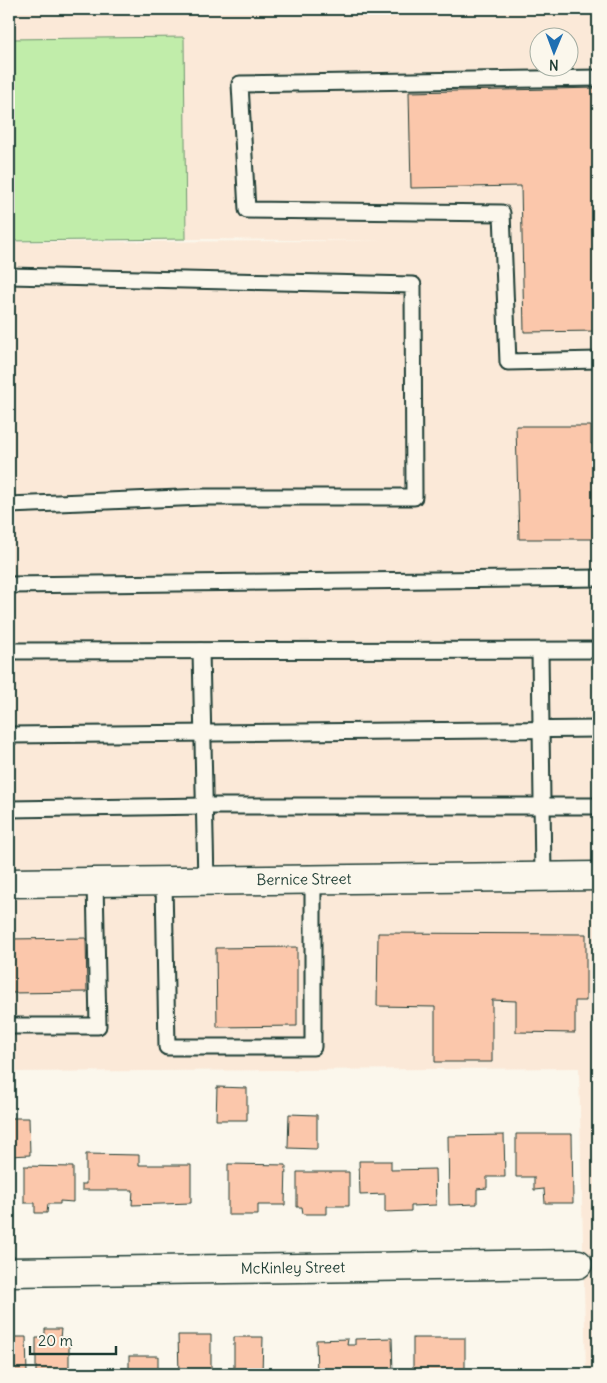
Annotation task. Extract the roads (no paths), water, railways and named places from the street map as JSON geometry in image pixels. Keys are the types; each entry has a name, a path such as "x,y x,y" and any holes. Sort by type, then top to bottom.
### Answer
{"street":[{"name":"Bernice Street","path":"9,883 598,876"},
{"name":"McKinley Street","path":"9,1272 578,1264"}],"lane":[{"path":"598,78 240,84 247,210 502,213 508,362 598,360"},
{"path":"9,276 413,285 414,497 204,497 9,505"},
{"path":"9,585 598,578"},
{"path":"9,651 598,650"},
{"path":"201,651 206,882"},
{"path":"540,651 542,876"},
{"path":"9,735 598,729"},
{"path":"9,809 205,806 598,806"},
{"path":"164,882 167,1047 313,1046 313,880"},
{"path":"9,1026 98,1026 95,882"}]}
